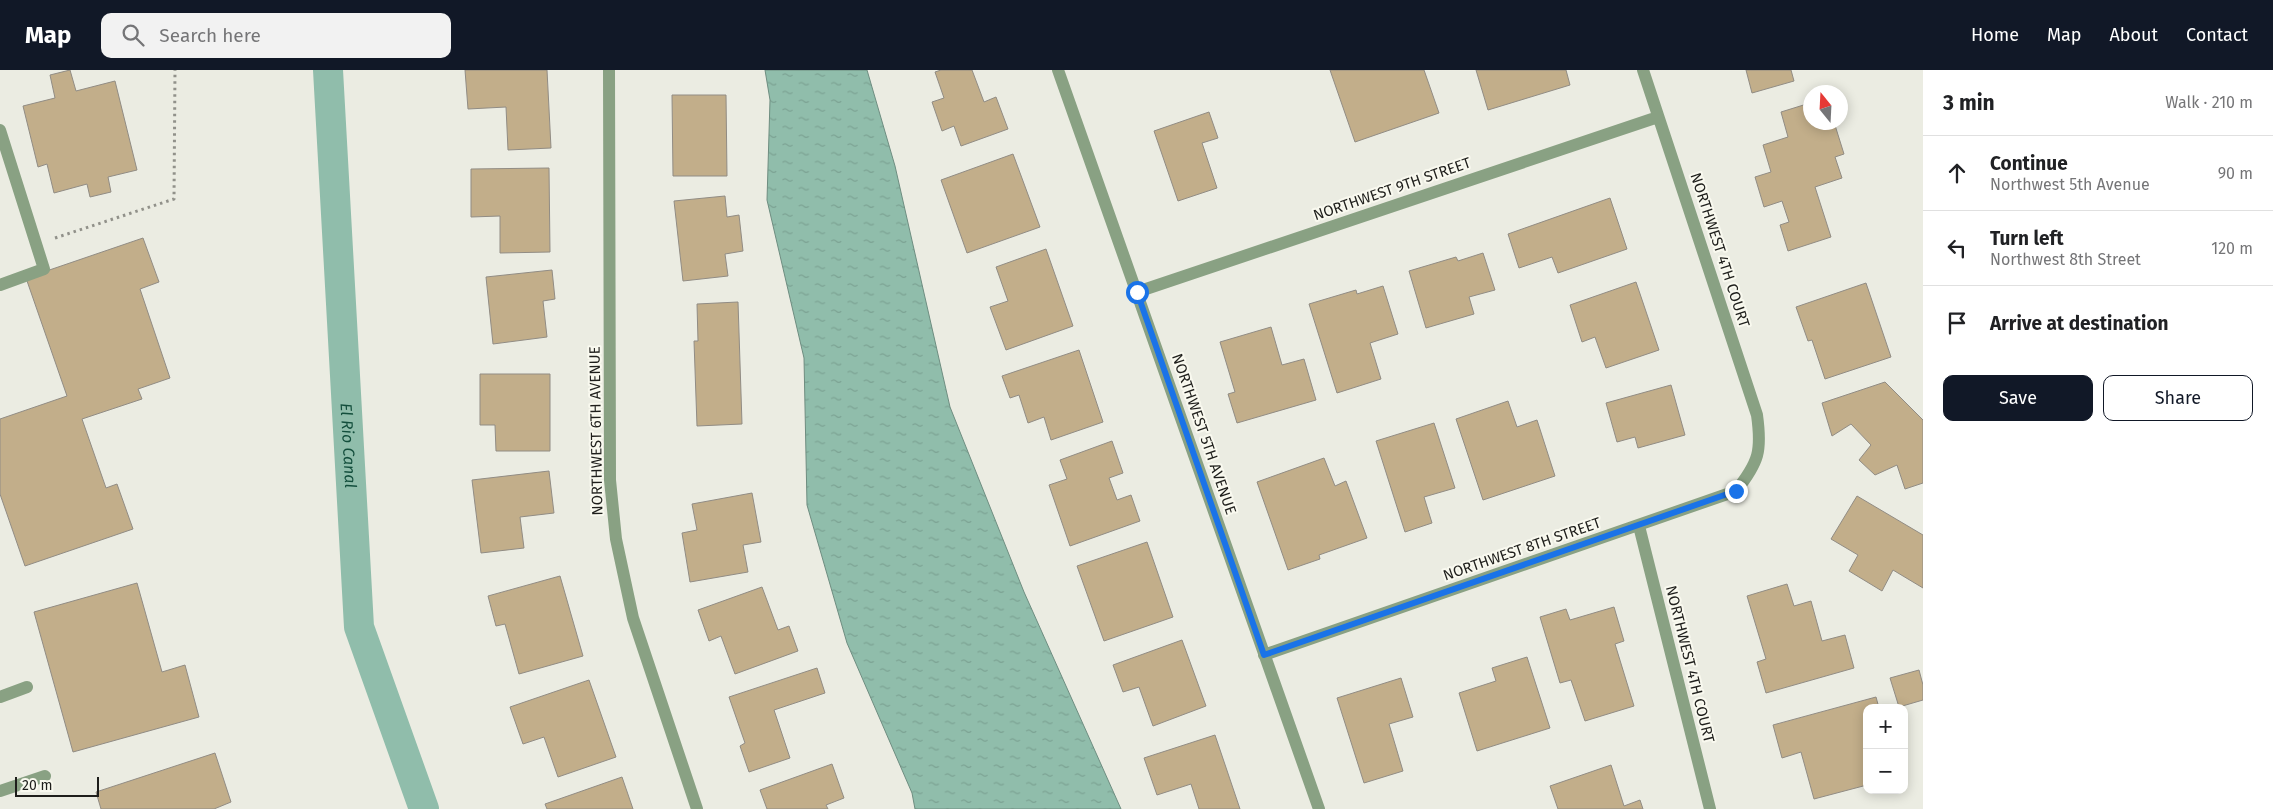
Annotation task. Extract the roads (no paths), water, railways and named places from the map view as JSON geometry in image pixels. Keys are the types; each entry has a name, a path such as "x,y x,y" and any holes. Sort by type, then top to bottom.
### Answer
{"street":[{"name":"NORTHWEST 6TH AVENUE","path":"609,70 610,480 616,539 632,618 698,809"},
{"name":"NORTHWEST 5TH AVENUE","path":"1058,70 1319,809"},
{"name":"NORTHWEST 4TH COURT","path":"1643,70 1757,415 1761,442"},
{"name":"NORTHWEST 9TH STREET","path":"1137,292 1658,117"},
{"path":"0,130 44,269 0,285"},
{"name":"NORTHWEST 8TH STREET","path":"1264,655 1736,491 1753,470 1761,442"},
{"name":"NORTHWEST 4TH COURT","path":"1639,526 1710,809"},
{"path":"0,696 27,687"},
{"path":"0,792 45,776"}],"water":[{"path":"765,70 867,70 895,166 950,407 1024,592 1121,809 915,809 912,793 847,643 807,505 804,358 767,200 770,100"}],"waterway":[{"name":"El Rio Canal","path":"328,70 359,627 424,809"}]}
